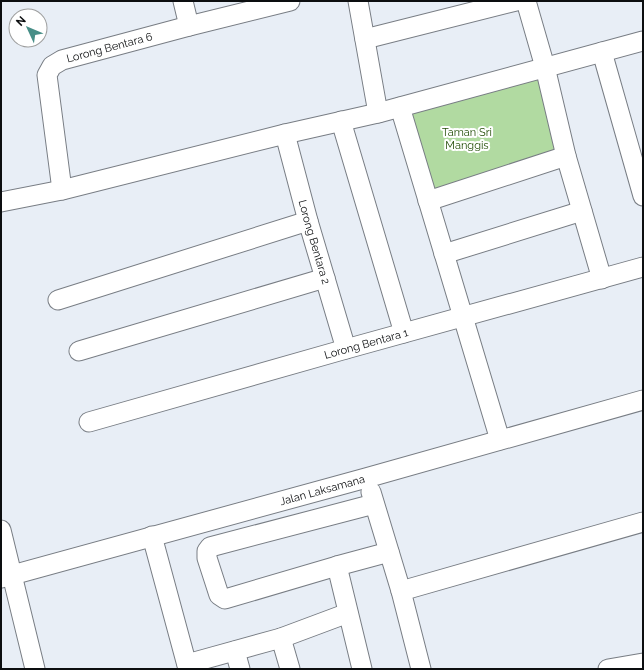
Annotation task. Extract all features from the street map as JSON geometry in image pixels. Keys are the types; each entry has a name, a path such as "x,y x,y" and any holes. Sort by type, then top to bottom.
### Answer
{"street":[{"path":"184,1 189,26"},
{"name":"Lorong Bentara 6","path":"62,190 47,74 52,66 62,60 290,1"},
{"path":"358,1 378,113"},
{"path":"365,40 516,1"},
{"path":"526,1 545,67 566,156 602,279"},
{"path":"1,202 62,190 285,134 378,113 643,41"},
{"path":"602,52 643,196"},
{"path":"400,107 500,440"},
{"path":"340,121 404,333"},
{"name":"Lorong Bentara 2","path":"285,134 324,278 346,349"},
{"path":"428,201 566,156"},
{"path":"444,254 582,211"},
{"path":"58,300 308,221"},
{"name":"Lorong Bentara 1","path":"89,422 643,267"},
{"path":"79,351 324,278"},
{"name":"Jalan Laksamana","path":"6,576 366,478 643,400"},
{"path":"366,478 401,591 421,669"},
{"path":"374,504 210,547 207,551 207,558 219,595 225,599 389,552"},
{"path":"401,591 643,522"},
{"path":"1,530 6,576 35,669"},
{"path":"152,536 188,666 280,638 348,613"},
{"path":"336,566 362,669"},
{"path":"280,638 290,669"},
{"path":"235,651 240,669"},
{"path":"608,669 643,663"}],"green space":[{"name":"Taman Sri Manggis","path":"542,71 560,153 431,196 405,110"}]}
